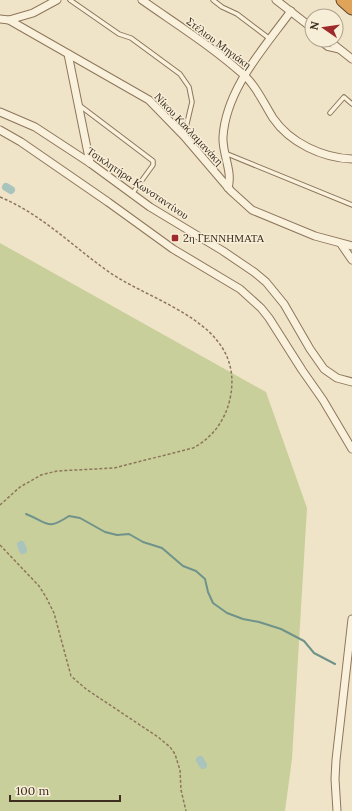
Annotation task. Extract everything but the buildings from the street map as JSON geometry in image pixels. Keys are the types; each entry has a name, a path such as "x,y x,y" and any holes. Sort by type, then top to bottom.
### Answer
{"highway":[{"path":"343,0 352,8"}],"street":[{"path":"0,18 9,20 33,13 57,0"},
{"name":"Στέλιου Μηγιάκη","path":"142,0 199,40 245,76 252,83 278,125 295,141 337,157 352,159"},
{"path":"276,0 304,21"},
{"path":"228,188 229,170 224,152 223,136 228,112 236,92 245,76 291,11"},
{"name":"Νίκου Κακλαμανάκη","path":"9,20 149,100 184,136 228,188 252,210 311,234 352,246"},
{"path":"338,48 352,59"},
{"path":"68,54 90,163"},
{"name":"Τσικλητήρα Κωνσταντίνου","path":"0,112 35,127 90,163 150,207 223,251 260,276 284,304 310,349 324,369 337,378 352,382"},
{"path":"0,130 21,142 173,249 240,289 250,297 269,318 323,400 352,449"},
{"path":"341,244 352,260"},
{"path":"337,811 335,785 336,760 352,619"}],"lane":[{"path":"70,0 119,34 131,38 180,74 189,87 192,102 184,136"},
{"path":"213,0 237,14 270,39"},
{"path":"327,48 343,52"},
{"path":"330,113 344,97 352,104"},
{"path":"78,104 153,160 153,165 132,194"},
{"path":"224,152 352,205"}],"path":[{"path":"0,197 36,216 111,273 200,324 213,336 224,350 233,377 229,402 223,418 215,431 203,443 177,453 114,468 57,471 40,475 20,487 0,505"},
{"path":"0,545 39,586 46,597 54,612 71,676 86,689 158,737 170,747 175,754 180,770 181,790 186,811"}],"green space":[{"path":"0,243 266,392 307,508 292,759 285,811 0,811"}],"waterway":[{"path":"6,187 11,190"},
{"path":"26,514 48,524 56,523 69,516 80,518 105,532 117,535 129,534 143,542 162,548 183,566 196,571 205,579 208,592 213,603 227,613 243,619 281,629 304,641 314,653 335,664"},
{"path":"21,545 23,550"},
{"path":"200,760 203,765"}],"place":[{"name":"2η ΓΕΝΝΗΜΑΤΑ","path":"175,238"}]}
